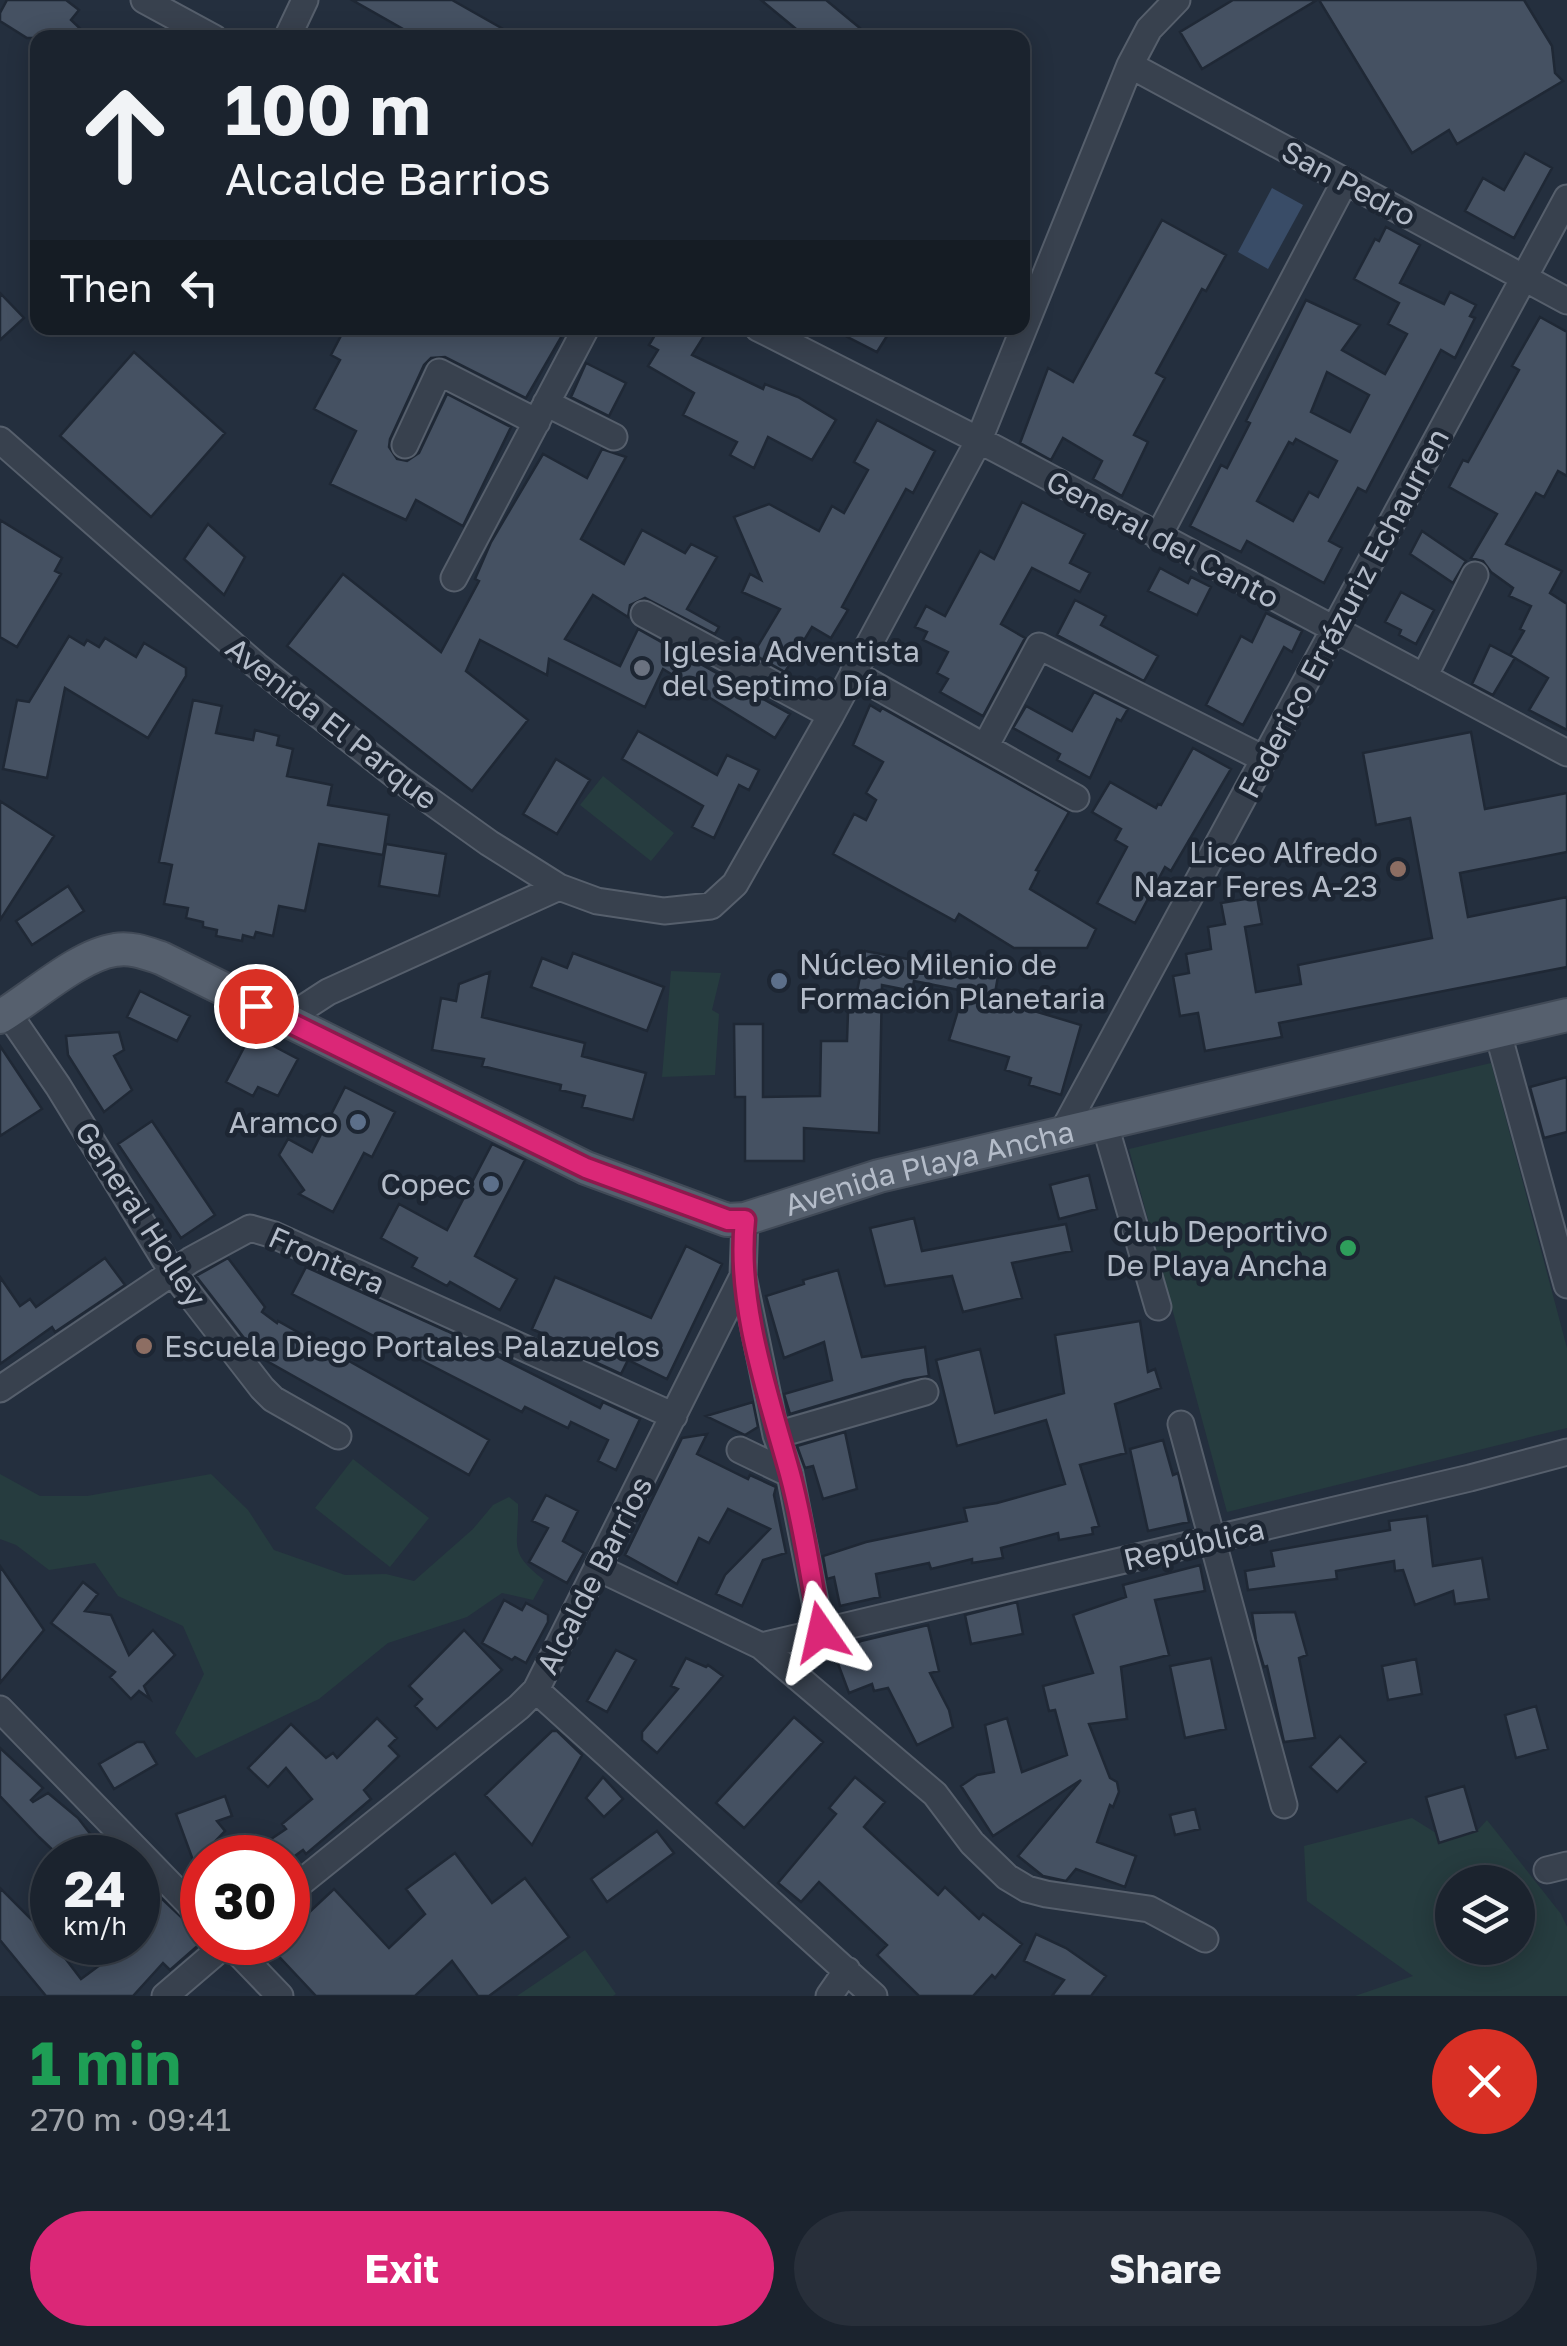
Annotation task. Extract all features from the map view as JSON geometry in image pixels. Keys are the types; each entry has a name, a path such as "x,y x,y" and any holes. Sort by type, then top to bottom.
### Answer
{"main road":[{"name":"Avenida Playa Ancha","path":"4,1015 82,964 112,950 136,949 586,1168 728,1220 745,1220 878,1176 1567,1015"}],"street":[{"path":"144,0 199,30"},
{"path":"290,30 306,0"},
{"path":"1030,313 1130,65 1149,29 1177,0"},
{"name":"San Pedro","path":"1130,65 1567,301"},
{"path":"1158,537 1345,181"},
{"name":"Federico Errázuriz Echaurren","path":"1062,1133 1567,198"},
{"path":"454,578 582,335"},
{"name":"General del Canto","path":"772,335 1567,753"},
{"path":"644,614 831,716 978,442 1021,335"},
{"path":"404,445 439,372 614,436"},
{"name":"Avenida El Parque","path":"0,440 256,665 401,780 559,887 597,900 664,911 711,906 735,884 831,716"},
{"path":"1424,677 1476,575"},
{"path":"985,747 1040,646 1264,759"},
{"path":"854,673 1076,798"},
{"path":"285,1020 328,992 559,887"},
{"name":"General Holley","path":"4,1015 58,1086 173,1273 273,1399 338,1436"},
{"path":"1498,1034 1567,1285"},
{"path":"1105,1125 1158,1307"},
{"name":"Alcalde Barrios","path":"310,1874 536,1690 743,1276 745,1220"},
{"name":"Frontera","path":"0,1389 240,1231 262,1230 674,1416"},
{"path":"743,1276 776,1435 790,1474 821,1632"},
{"path":"776,1435 926,1392"},
{"path":"1181,1424 1284,1805"},
{"path":"740,1450 790,1474"},
{"name":"República","path":"761,1646 1567,1452"},
{"path":"598,1568 761,1646 934,1794 972,1843 1007,1877 1046,1894 1148,1909 1205,1939"},
{"path":"536,1690 874,1996"},
{"path":"0,1709 180,1894"},
{"path":"166,1996 202,1965"},
{"path":"250,1965 280,1996"},
{"path":"829,1996 847,1970"}],"green space":[{"path":"603,776 674,833 651,861 580,805"},
{"path":"671,971 721,973 712,1010 719,1014 715,1075 662,1077"},
{"name":"Club Deportivo De Playa Ancha","path":"1491,1063 1567,1348 1567,1428 1227,1512 1129,1149"},
{"path":"353,1459 429,1518 390,1567 315,1508"},
{"path":"0,1474 40,1496 87,1496 211,1474 248,1510 274,1550 345,1575 386,1574 414,1581 473,1529 493,1505 509,1497 518,1504 520,1555 544,1580 533,1600 502,1593 467,1617 388,1643 319,1699 196,1758 175,1733 204,1674 183,1626 118,1596 95,1563 49,1570 16,1545 0,1539"},
{"path":"1412,1818 1436,1833 1440,1842 1477,1831 1487,1820 1522,1865 1435,1865 1435,1965 1535,1965 1535,1881 1567,1927 1567,1996 1355,1996 1413,1976 1307,1901 1304,1846"},
{"path":"585,1950 616,1994 517,1996"}],"water":[{"path":"1272,188 1303,205 1268,269 1238,252"}],"building":[{"path":"7,0 66,0 79,10 71,20 82,30 30,30 27,38 0,21"},
{"path":"352,0 452,0 505,30 405,30"},
{"path":"761,0 826,0 862,30 797,30"},
{"path":"1233,0 1317,0 1202,69 1180,32"},
{"path":"1319,0 1524,0 1552,46 1555,73 1563,81 1457,144 1449,130 1412,153"},
{"path":"1525,153 1552,168 1514,238 1465,211 1483,178 1504,190"},
{"path":"1162,220 1226,255 1206,291 1202,289 1156,373 1165,378 1134,435 1148,442 1122,496 1093,479 1102,461 1063,438 1051,460 1020,443 1048,368 1073,382"},
{"path":"1386,227 1420,245 1400,283 1444,304 1450,292 1476,305 1470,316 1475,318 1455,358 1441,350 1366,492 1358,488 1329,541 1342,548 1324,583 1247,541 1241,552 1190,526 1221,465 1227,468 1306,300 1360,325 1342,350 1385,374 1407,334 1388,324 1399,303 1354,279 1375,239 1379,241","holes":["1327,372 1369,395 1350,432 1311,412","1296,439 1337,461 1318,497 1309,492 1293,521 1257,501 1289,442 1293,444"]},
{"path":"0,293 24,318 0,340"},
{"path":"1540,317 1567,332 1567,476 1558,471 1544,497 1536,493 1506,544 1562,571 1550,593 1567,604 1567,730 1529,710 1548,678 1510,655 1524,631 1520,629 1531,606 1509,596 1513,588 1483,561 1471,558 1497,514 1449,487 1463,460 1468,462 1519,370 1512,366"},
{"path":"341,335 562,335 526,398 445,357 431,358 424,365 390,439 389,447 397,459 407,461 419,453 447,394 511,427 463,526 416,500 406,520 330,484 356,431 314,409 340,360 331,355"},
{"path":"655,335 702,335 692,355 763,389 765,384 798,397 836,420 812,460 768,437 754,468 730,455 737,442 683,415 694,393 648,366 658,350 649,345"},
{"path":"844,335 888,335 877,352"},
{"path":"134,352 225,433 151,517 60,436"},
{"path":"586,363 626,383 609,416 571,397"},
{"path":"877,420 935,451 913,493 906,489 842,607 848,610 831,638 812,627 785,672 753,654 780,609 742,592 750,574 761,580 734,517 769,504 819,531 832,506 844,513 868,470 854,462"},
{"path":"602,449 626,457 581,539 624,564 642,530 685,553 691,544 717,557 687,609 719,627 715,634 645,598 630,605 628,617 593,595 565,639 620,666 638,629 790,714 775,738 663,669 645,707 549,659 547,675 480,640 466,671 528,720 472,791 287,646 343,574 441,652 479,581 475,579 491,542 543,454 587,478"},
{"path":"1022,502 1085,534 1070,563 1090,573 1080,592 1032,568 1001,624 1025,638 983,716 940,692 948,679 937,673 948,652 923,640 927,632 915,627 926,606 945,616 980,551 994,559"},
{"path":"0,520 62,558 55,571 61,574 17,647 0,637"},
{"path":"208,524 245,557 224,595 184,559"},
{"path":"1422,531 1466,561 1453,583 1410,554"},
{"path":"1160,568 1188,583 1191,577 1211,587 1197,615 1148,591"},
{"path":"1401,592 1434,610 1416,644 1385,622"},
{"path":"1075,600 1106,616 1101,625 1158,656 1144,681 1057,635"},
{"path":"1266,613 1302,631 1292,652 1284,647 1243,725 1206,705 1241,636 1252,642"},
{"path":"69,636 84,645 87,640 99,647 105,638 136,657 144,643 186,668 186,676 148,738 65,688 47,778 3,769 17,700 29,702"},
{"path":"1490,645 1515,658 1493,695 1472,684"},
{"path":"1094,692 1128,709 1121,721 1117,719 1090,778 1057,760 1060,754 1013,728 1026,706 1072,731"},
{"path":"193,700 222,706 216,733 253,740 255,730 279,736 277,745 293,749 287,776 332,785 328,805 389,815 383,855 319,844 305,911 279,906 273,936 256,932 254,938 243,935 242,941 216,936 217,930 186,918 188,908 164,904 172,865 159,862"},
{"path":"870,705 880,711 882,708 1069,812 1036,870 1039,871 1030,889 1096,929 1087,948 1014,948 959,914 955,921 833,854 854,814 866,820 876,800 866,793 883,762 853,745"},
{"path":"638,731 717,775 727,755 759,770 749,790 739,785 714,838 692,827 703,806 622,759"},
{"path":"1471,732 1485,809 1567,793 1567,852 1460,873 1468,917 1567,897 1567,967 1279,1023 1282,1037 1205,1051 1198,1013 1180,1016 1173,976 1189,973 1186,954 1211,949 1208,927 1225,924 1221,903 1257,897 1262,924 1245,927 1256,992 1301,984 1298,965 1432,938 1410,818 1376,825 1363,753"},
{"path":"1193,748 1231,769 1171,871 1165,867 1135,923 1097,903 1127,847 1115,840 1121,829 1092,812 1110,782 1156,808 1161,805"},
{"path":"556,759 590,780 557,834 523,814"},
{"path":"0,801 54,836 0,920"},
{"path":"386,844 446,854 439,896 379,886"},
{"path":"68,886 84,911 32,945 16,921"},
{"path":"865,951 998,976 994,999 1081,1025 1061,1095 1029,1085 1031,1078 1005,1070 1009,1057 949,1040 964,991 914,981 912,991 882,985 879,1133 804,1128 804,1161 745,1161 745,1097 735,1097 734,1024 763,1024 763,1097 820,1096 821,1041 847,1041 848,1012 853,1012"},
{"path":"573,953 664,987 647,1031 531,987 542,958 567,968"},
{"path":"490,972 482,1017 585,1043 582,1056 646,1073 633,1120 582,1107 585,1096 560,1090 561,1085 482,1066 484,1059 432,1050 441,998 456,1001 459,984"},
{"path":"140,991 190,1016 177,1041 127,1017"},
{"path":"119,1032 124,1050 114,1056 132,1090 104,1112 68,1055 66,1036"},
{"path":"251,1034 298,1059 278,1096 258,1087 253,1096 226,1082"},
{"path":"0,1046 42,1109 0,1136"},
{"path":"1567,1077 1567,1132 1544,1138 1530,1087"},
{"path":"345,1087 395,1112 372,1157 364,1153 333,1212 299,1194 304,1190 279,1155 288,1139 312,1152"},
{"path":"152,1121 215,1215 181,1238 118,1144"},
{"path":"492,1144 525,1160 475,1256 517,1279 500,1310 450,1282 447,1286 412,1267 417,1258 381,1238 399,1204 447,1230"},
{"path":"1089,1175 1097,1209 1059,1219 1050,1185"},
{"path":"914,1218 922,1251 1066,1224 1072,1251 1012,1263 1022,1298 963,1312 952,1276 885,1286 870,1228"},
{"path":"686,1246 722,1264 667,1379 628,1360 621,1374 532,1329 555,1277 651,1318"},
{"path":"105,1258 125,1285 55,1332 52,1327 0,1364 0,1277 20,1306 30,1299 36,1307"},
{"path":"228,1258 265,1307 262,1312 277,1323 489,1440 469,1475 258,1356 196,1276"},
{"path":"306,1267 447,1331 600,1408 603,1402 640,1419 616,1470 598,1461 608,1440 571,1422 568,1428 525,1407 522,1412 292,1294"},
{"path":"838,1270 862,1357 925,1347 929,1376 790,1414 784,1394 832,1380 824,1342 784,1358 766,1296"},
{"path":"1140,1321 1148,1372 1155,1369 1161,1388 1115,1404 1126,1453 1080,1465 1099,1526 1092,1528 1093,1534 1059,1540 1058,1533 1001,1548 1003,1558 972,1563 972,1559 931,1569 929,1563 876,1574 880,1597 840,1606 834,1577 827,1579 823,1556 866,1542 967,1521 964,1508 1065,1484 1046,1420 957,1446 936,1360 980,1349 995,1413 1064,1393 1055,1335"},
{"path":"753,1402 758,1427 745,1435 706,1416"},
{"path":"845,1432 857,1489 823,1499 813,1466 805,1468 797,1446"},
{"path":"707,1434 697,1454 748,1479 750,1475 776,1487 774,1495 786,1553 763,1560 742,1606 716,1594 725,1575 770,1529 728,1509 709,1543 699,1538 677,1584 625,1555 682,1438"},
{"path":"1163,1440 1173,1475 1178,1473 1189,1522 1148,1531 1130,1449"},
{"path":"546,1495 578,1511 563,1541 584,1553 567,1583 529,1562 548,1528 532,1521"},
{"path":"1427,1516 1433,1566 1482,1558 1489,1599 1455,1604 1453,1591 1415,1605 1403,1570 1395,1571 1394,1561 1336,1571 1337,1579 1248,1590 1245,1571 1274,1566 1271,1551 1390,1530 1389,1521"},
{"path":"1200,1565 1205,1591 1155,1600 1169,1655 1121,1667 1127,1719 1089,1724 1119,1792 1113,1807 1110,1805 1097,1842 1136,1856 1125,1887 1076,1869 1066,1881 1043,1876 1018,1856 1081,1780 993,1836 961,1786 977,1775 994,1772 985,1725 1007,1718 1022,1772 1067,1755 1055,1710 1049,1711 1043,1686 1093,1673 1073,1615 1126,1597 1123,1585"},
{"path":"0,1566 44,1630 0,1683"},
{"path":"83,1582 98,1594 85,1611 111,1615 129,1655 153,1630 175,1655 144,1686 150,1699 139,1691 131,1699 110,1677 115,1672 51,1623"},
{"path":"504,1600 522,1610 526,1603 548,1615 526,1663 515,1657 512,1660 482,1643"},
{"path":"1017,1602 1023,1634 971,1644 965,1615"},
{"path":"1295,1612 1307,1655 1299,1658 1315,1738 1284,1742 1252,1613"},
{"path":"928,1625 939,1671 930,1673 953,1727 917,1745 888,1688 874,1691 872,1684 849,1693 834,1653 861,1641"},
{"path":"464,1630 502,1670 437,1729 415,1706 422,1699 409,1686"},
{"path":"616,1650 636,1660 607,1712 587,1701"},
{"path":"686,1658 708,1665 723,1676 657,1753 642,1740 642,1732 678,1689 671,1686"},
{"path":"1211,1658 1226,1729 1185,1738 1170,1666"},
{"path":"1416,1659 1422,1694 1388,1700 1382,1666"},
{"path":"1536,1706 1548,1749 1516,1758 1505,1715"},
{"path":"794,1717 823,1742 744,1828 716,1803"},
{"path":"377,1718 397,1738 389,1746 399,1756 364,1790 371,1799 310,1851 310,1835 277,1835 286,1829 282,1824 312,1799 286,1768 268,1787 248,1768 291,1724 326,1758 333,1753 337,1758"},
{"path":"552,1731 557,1731 582,1755 532,1845 485,1795"},
{"path":"1340,1736 1366,1762 1337,1792 1310,1767"},
{"path":"137,1742 144,1742 157,1764 114,1789 99,1764"},
{"path":"0,1748 43,1788 33,1802 48,1793 91,1835 37,1835 0,1796"},
{"path":"603,1777 623,1799 604,1817 586,1798"},
{"path":"855,1777 885,1802 864,1827 938,1895 945,1887 979,1919 983,1914 1022,1944 995,1978 992,1975 973,1996 919,1996 877,1955 887,1945 819,1882 801,1902 778,1883 836,1814 829,1808"},
{"path":"1464,1786 1477,1831 1439,1843 1426,1797"},
{"path":"225,1796 232,1816 217,1821 225,1831 221,1835 184,1835 176,1814"},
{"path":"1195,1809 1200,1829 1175,1835 1170,1815"},
{"path":"657,1831 674,1853 607,1902 591,1879"},
{"path":"455,1853 492,1903 525,1878 569,1937 489,1996 478,1996 452,1961 415,1996 316,1996 287,1965 310,1965 310,1911 334,1889 389,1948 425,1914 406,1889"},
{"path":"0,1888 30,1918 30,1965 70,1965 81,1979 100,1965 160,1965 160,1897 180,1916 180,1961 170,1970 163,1963 133,1996 46,1996 0,1940"},
{"path":"1036,1934 1066,1948 1106,1976 1091,1996 1052,1996 1064,1980 1024,1961"}],"place":[{"name":"Iglesia Adventista del Septimo Día","path":"642,668"},
{"name":"Liceo Alfredo Nazar Feres A-23","path":"1398,869"},
{"name":"Núcleo Milenio de Formación Planetaria","path":"779,981"},
{"name":"Aramco","path":"358,1122"},
{"name":"Copec","path":"491,1184"},
{"name":"Club Deportivo De Playa Ancha","path":"1348,1248"},
{"name":"Escuela Diego Portales Palazuelos","path":"144,1346"}],"route":[{"path":"256,1006 586,1168 677,1204 728,1220 745,1220 743,1276 776,1435 790,1474 821,1632"}]}
